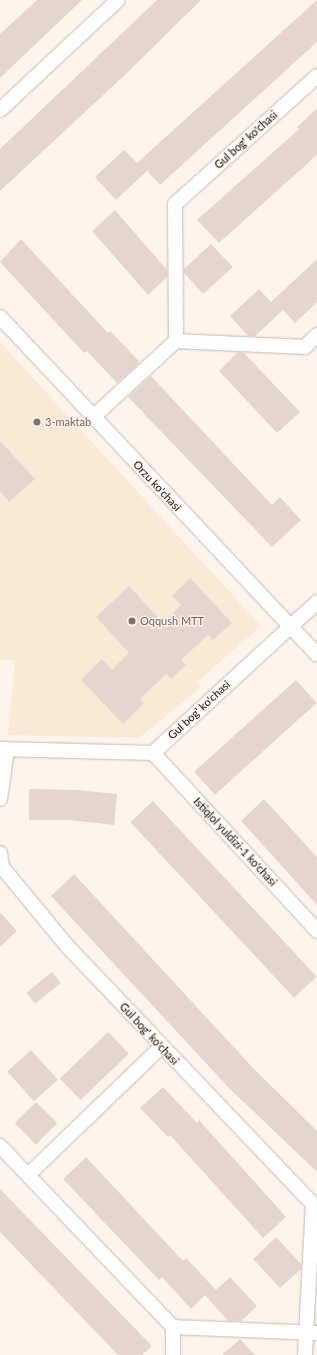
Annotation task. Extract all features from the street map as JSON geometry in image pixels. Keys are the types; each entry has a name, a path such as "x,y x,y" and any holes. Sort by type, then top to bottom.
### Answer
{"street":[{"path":"0,110 118,0"},
{"name":"Gul bog' ko'chasi","path":"176,341 175,204 317,76"},
{"name":"Orzu ko'chasi","path":"0,317 288,627 317,654"},
{"path":"92,417 176,341 305,346 317,335"},
{"name":"Gul bog' ko'chasi","path":"153,753 288,627 317,602"},
{"path":"0,799 3,749 153,753"},
{"name":"Istiqlol yuldizi-1 ko'chasi","path":"153,753 317,931"},
{"name":"Gul bog' ko'chasi","path":"0,853 2,867 68,947 161,1047 315,1204"},
{"path":"28,1175 161,1047"},
{"path":"0,1146 173,1328 173,1355"},
{"path":"305,1355 311,1332 315,1204"},
{"path":"173,1328 311,1332"}],"shaded area":[{"name":"Oqqush MTT","path":"0,342 261,626 197,682 201,687 139,738 8,735 15,661 0,659"}],"building":[{"path":"37,0 82,0 0,78 0,34"},
{"path":"157,0 201,0 128,72 0,191 0,149"},
{"path":"317,0 317,42 160,185 147,171 116,200 95,177 124,150 137,163"},
{"path":"317,108 317,155 219,243 197,220 299,129 297,127"},
{"path":"115,210 167,270 167,277 148,295 92,231"},
{"path":"21,239 108,333 110,331 138,360 139,363 117,383 87,351 84,353 0,262"},
{"path":"211,244 233,267 203,294 184,273 184,269"},
{"path":"317,259 317,302 295,323 283,310 255,336 248,336 230,316 259,289 271,302"},
{"path":"238,352 244,353 300,412 277,433 219,371"},
{"path":"151,376 272,505 280,497 301,520 272,547 128,397"},
{"path":"0,441 35,479 9,502 0,491"},
{"path":"190,578 232,623 213,640 208,635 181,660 186,665 171,679 166,674 140,699 144,703 123,724 81,680 102,659 112,670 129,653 96,617 129,586 163,623 181,605 172,596"},
{"path":"296,680 317,703 215,795 194,772"},
{"path":"29,789 77,790 117,794 114,825 69,820 29,820"},
{"path":"264,799 317,857 317,905 241,821"},
{"path":"153,801 317,977 294,998 130,822"},
{"path":"74,874 254,1069 317,1131 317,1172 229,1088 51,896"},
{"path":"0,912 17,931 0,947"},
{"path":"52,972 61,983 35,1004 26,993"},
{"path":"108,1032 129,1054 81,1100 60,1079"},
{"path":"31,1050 58,1080 34,1101 7,1071"},
{"path":"163,1087 197,1123 199,1120 286,1217 263,1238 170,1135 168,1137 140,1108"},
{"path":"36,1102 57,1123 36,1144 15,1123"},
{"path":"86,1157 183,1261 186,1258 216,1290 230,1277 257,1306 241,1321 228,1321 205,1295 191,1309 162,1277 159,1280 63,1179"},
{"path":"0,1189 152,1346 142,1355 118,1355 0,1232"},
{"path":"276,1237 301,1264 301,1269 280,1288 253,1259"},
{"path":"240,1339 255,1355 222,1355"}],"place":[{"name":"3-maktab","path":"37,422"},
{"name":"Oqqush MTT","path":"132,621"}]}
